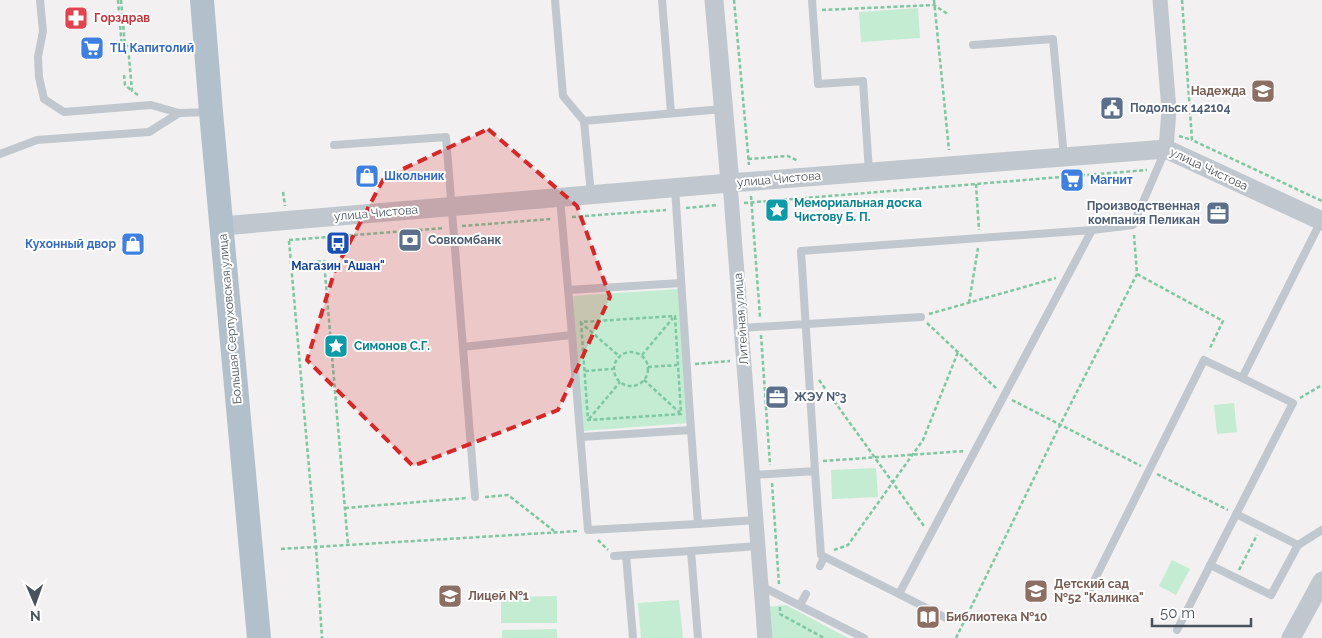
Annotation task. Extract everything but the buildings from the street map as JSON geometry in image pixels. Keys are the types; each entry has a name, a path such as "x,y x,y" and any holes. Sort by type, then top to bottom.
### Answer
{"main road":[{"name":"Большая Серпуховская улица","path":"202,0 259,638"}],"street":[{"name":"Литейная улица","path":"714,0 765,638"},
{"path":"1160,0 1169,110 1166,149"},
{"name":"улица Чистова","path":"222,226 730,183 1166,149 1321,221"},
{"path":"1294,637 1322,581"}],"lane":[{"path":"40,0 43,31 38,58 39,77 44,99 64,112 151,105 179,113 211,112"},
{"path":"555,0 563,96 584,121 591,195"},
{"path":"662,0 671,113"},
{"path":"812,0 818,84 863,82 869,172"},
{"path":"973,45 1053,39 1064,157"},
{"path":"584,121 724,109"},
{"path":"0,154 37,140 149,132 179,113"},
{"path":"334,146 446,136 475,497"},
{"path":"820,566 823,556 814,461 801,251 1092,230 1134,225 1166,149"},
{"path":"675,188 698,524"},
{"path":"560,198 588,530 756,520"},
{"path":"1242,378 1321,221"},
{"path":"899,594 1092,230"},
{"path":"568,290 681,283"},
{"path":"741,328 921,317"},
{"path":"463,347 572,335"},
{"path":"1090,589 1204,360 1293,403 1177,630"},
{"path":"580,433 690,426"},
{"path":"752,474 815,472"},
{"path":"1236,514 1298,545"},
{"path":"1210,565 1271,596 1298,545 1322,530"},
{"path":"614,556 758,546"},
{"path":"691,551 698,638"},
{"path":"626,555 633,638"},
{"path":"823,556 946,618"},
{"path":"761,586 864,638"},
{"path":"800,605 806,594"}],"path":[{"path":"119,0 125,46 128,46 132,90"},
{"path":"119,0 122,48"},
{"path":"734,0 761,327 780,614 824,638"},
{"path":"934,0 949,150"},
{"path":"1182,0 1192,140 1322,201"},
{"path":"813,10 934,5 949,15"},
{"path":"124,75 125,86 151,105"},
{"path":"283,192 316,547 322,638"},
{"path":"956,638 1060,425 1137,274 1134,225"},
{"path":"291,264 324,261 348,545"},
{"path":"921,317 1068,274"},
{"path":"1137,274 1223,322 1204,360"},
{"path":"642,355 682,306"},
{"path":"570,312 619,356"},
{"path":"581,322 675,316"},
{"path":"675,316 682,414"},
{"path":"921,317 1004,396 1236,514"},
{"path":"581,322 588,420"},
{"path":"632,351 642,355 648,367 644,380 637,385 631,386 620,382 616,378 613,369 614,362 619,356 632,351"},
{"path":"823,556 848,545 923,440 958,352"},
{"path":"808,364 930,535"},
{"path":"584,371 613,369"},
{"path":"644,380 682,414 690,426"},
{"path":"580,433 588,420 620,382"},
{"path":"1293,403 1322,385"},
{"path":"588,420 682,414"},
{"path":"814,461 975,450"},
{"path":"345,508 508,495 556,532"},
{"path":"1235,578 1262,527"},
{"path":"281,549 588,530 614,556"}],"highlighted area":[{"path":"488,129 577,206 610,297 558,410 413,466 307,360 335,270 384,178"}],"green space":[{"path":"918,8 920,38 861,42 859,12"},
{"path":"679,289 689,423 582,431 572,296"},
{"path":"1234,403 1237,432 1217,434 1214,405"},
{"path":"876,468 878,497 832,499 831,470"},
{"path":"1172,560 1190,569 1176,595 1159,586"},
{"path":"557,596 557,623 501,623 501,597"},
{"path":"679,600 683,638 641,638 638,603"},
{"path":"786,605 848,638 757,638 756,608"},
{"path":"557,629 557,638 502,638 502,630"}],"place":[{"name":"Горздрав","path":"76,18"},
{"name":"ТЦ Капитолий","path":"92,48"},
{"name":"Надежда","path":"1263,91"},
{"name":"Подольск 142104","path":"1112,108"},
{"name":"Школьник","path":"367,176"},
{"name":"Магнит","path":"1072,180"},
{"name":"Мемориальная доска Чистову Б. П.","path":"777,210"},
{"name":"Производственная компания Пеликан","path":"1218,213"},
{"name":"Совкомбанк","path":"410,240"},
{"name":"Магазин \"Ашан\"","path":"338,243"},
{"name":"Кухонный двор","path":"133,244"},
{"name":"Симонов С.Г.","path":"336,346"},
{"name":"ЖЭУ №3","path":"777,397"},
{"name":"Детский сад №52 \"Калинка\"","path":"1036,591"},
{"name":"Лицей №1","path":"450,596"},
{"name":"Библиотека №10","path":"928,617"}]}
